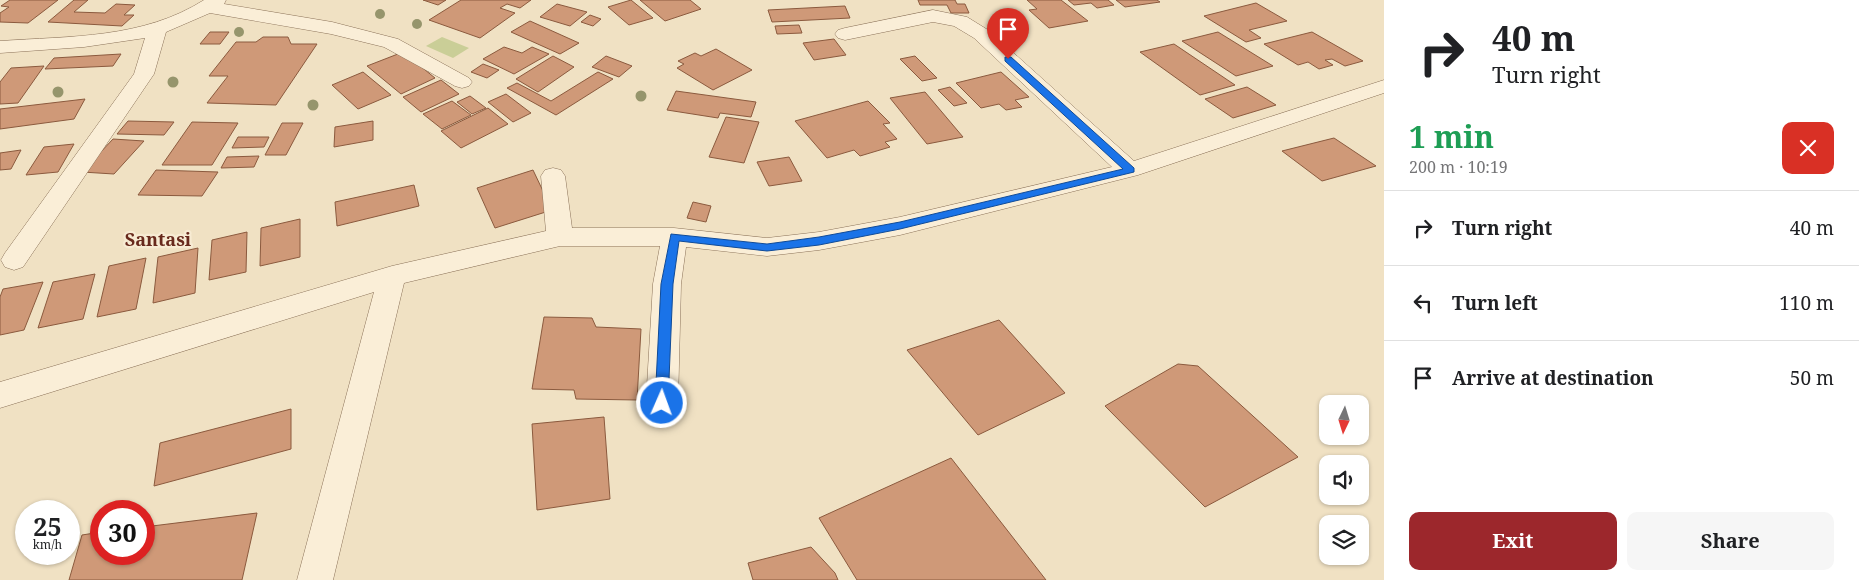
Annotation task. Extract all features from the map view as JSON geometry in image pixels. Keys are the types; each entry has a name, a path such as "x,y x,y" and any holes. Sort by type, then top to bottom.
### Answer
{"street":[{"path":"0,47 109,37 157,30 184,20 213,3 332,28 391,43 462,82"},
{"path":"845,34 933,16 960,21 981,34 1130,170"},
{"path":"14,260 144,74 157,30"},
{"path":"0,395 392,276 560,237 674,237 767,248 819,241 900,226 1130,170 1384,86"},
{"path":"553,176 560,237"},
{"path":"662,403 667,284 674,237"},
{"path":"315,580 392,276"}],"green space":[{"path":"442,37 469,48 453,58 426,46"}],"building":[{"path":"10,0 58,0 28,23 0,22 0,13 9,7 1,6"},
{"path":"74,0 88,0 74,12 105,13 116,4 135,5 124,15 134,15 122,26 48,22"},
{"path":"423,0 446,0 438,5"},
{"path":"461,0 531,0 520,8 507,4 500,8 515,13 480,38 429,20"},
{"path":"631,0 653,18 629,25 608,7"},
{"path":"640,0 690,0 701,9 665,21"},
{"path":"918,0 955,0 957,4 965,4 969,13 951,13 947,5 920,5"},
{"path":"1027,0 1061,0 1088,21 1049,28 1029,10 1037,9"},
{"path":"1068,0 1108,0 1114,5 1097,8 1091,3 1074,5"},
{"path":"1116,0 1157,0 1160,2 1125,7"},
{"path":"1256,3 1287,21 1249,30 1261,38 1246,42 1204,16"},
{"path":"557,4 587,12 570,26 540,17"},
{"path":"845,6 850,18 772,22 768,10"},
{"path":"590,15 601,19 593,26 581,22"},
{"path":"530,21 579,43 560,54 511,32"},
{"path":"799,25 802,33 777,34 775,26"},
{"path":"210,32 229,32 220,44 200,44"},
{"path":"1218,32 1273,66 1236,76 1182,41"},
{"path":"1312,32 1363,61 1345,66 1332,59 1325,60 1333,65 1319,69 1308,62 1298,65 1264,44"},
{"path":"263,37 288,37 291,44 317,44 276,105 207,103 228,76 209,76 236,42 256,42"},
{"path":"834,39 846,55 814,60 803,43"},
{"path":"1174,44 1235,85 1200,95 1140,52"},
{"path":"504,47 522,53 532,47 549,54 514,74 483,59"},
{"path":"716,49 752,70 713,90 677,68 684,64 678,61 695,53 701,56"},
{"path":"403,52 435,78 401,94 367,66"},
{"path":"121,54 113,66 45,69 54,58"},
{"path":"553,56 574,67 538,92 516,79"},
{"path":"606,56 632,66 619,77 592,67"},
{"path":"915,56 937,78 922,81 900,59"},
{"path":"483,64 499,70 487,78 471,72"},
{"path":"44,66 18,103 0,104 0,82 11,68"},
{"path":"363,72 391,95 358,109 332,85"},
{"path":"598,72 613,79 556,115 507,88 517,83 551,101"},
{"path":"1001,72 1029,97 1015,100 1022,107 1006,110 999,104 981,108 956,83"},
{"path":"441,80 459,94 421,112 403,97"},
{"path":"950,87 967,103 954,106 938,90"},
{"path":"1247,87 1276,105 1233,118 1205,99"},
{"path":"676,91 756,102 751,117 720,113 718,118 667,110"},
{"path":"925,92 963,137 927,144 890,98"},
{"path":"506,94 531,113 513,122 488,102"},
{"path":"470,96 486,108 472,114 457,102"},
{"path":"85,99 74,119 0,129 0,109"},
{"path":"452,101 471,115 442,129 423,114"},
{"path":"868,101 890,123 883,124 897,139 885,142 890,147 860,156 854,150 827,158 795,121"},
{"path":"488,108 508,124 461,148 441,131"},
{"path":"726,117 759,122 744,163 709,157"},
{"path":"128,121 174,122 164,135 117,134"},
{"path":"373,121 373,140 334,147 335,127"},
{"path":"192,122 238,123 212,165 162,165"},
{"path":"282,123 303,123 286,155 265,155"},
{"path":"238,137 269,137 264,147 232,148"},
{"path":"1334,138 1376,166 1322,181 1282,151"},
{"path":"113,139 144,141 114,174 82,172"},
{"path":"74,144 58,172 26,175 44,147"},
{"path":"21,150 11,169 0,170 0,153"},
{"path":"259,156 254,167 221,168 227,157"},
{"path":"789,157 802,181 769,186 757,162"},
{"path":"156,170 218,172 202,196 138,195"},
{"path":"533,170 552,210 495,228 477,188"},
{"path":"414,185 419,206 337,226 335,202"},
{"path":"693,202 711,206 706,222 687,218"},
{"path":"300,219 300,257 260,266 261,228"},
{"path":"247,232 246,272 209,280 212,240"},
{"path":"198,248 195,293 153,303 158,257"},
{"path":"146,258 136,309 97,317 109,266"},
{"path":"95,274 83,319 38,328 53,282"},
{"path":"43,282 24,330 0,335 0,297 3,289"},
{"path":"544,317 592,318 596,327 641,329 637,400 576,399 574,390 532,389"},
{"path":"999,320 1065,393 978,435 907,350"},
{"path":"1178,364 1198,366 1298,457 1205,507 1105,406"},
{"path":"291,409 291,449 154,486 160,443"},
{"path":"604,417 610,499 537,510 532,424"},
{"path":"951,458 1046,580 857,580 819,518"},
{"path":"257,513 242,580 69,580 73,565 80,565 80,542 82,535 90,534 90,565 155,565 155,526"},
{"path":"811,547 835,573 838,580 753,580 748,563"}],"district":[{"name":"Santasi","path":"158,240"}],"route":[{"path":"662,403 667,284 674,237 767,248 819,241 900,226 1130,170 1008,59"}]}
